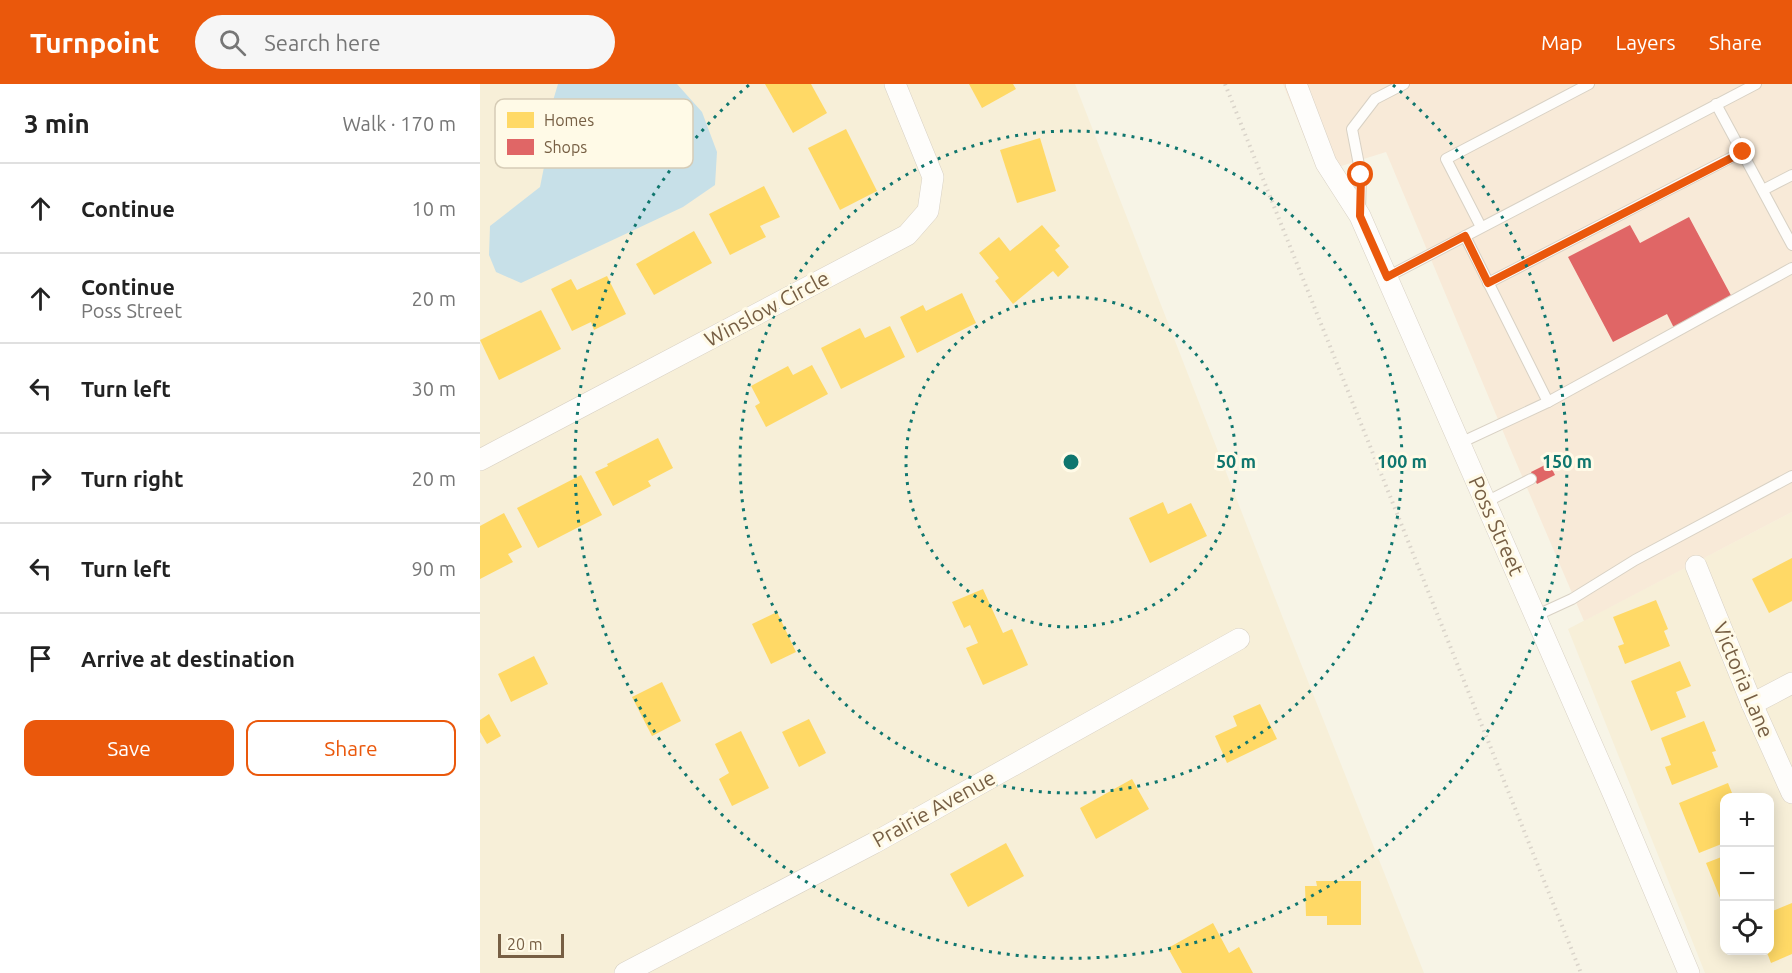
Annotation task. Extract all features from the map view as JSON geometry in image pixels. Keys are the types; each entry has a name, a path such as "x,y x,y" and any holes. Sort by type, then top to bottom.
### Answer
{"street":[{"name":"Winslow Circle","path":"480,460 907,235 928,211 933,177 895,84"},
{"name":"Poss Street","path":"1296,84 1326,163 1360,216 1387,277 1689,973"},
{"name":"Victoria Lane","path":"1696,566 1752,704 1792,793"},
{"name":"Prairie Avenue","path":"625,973 884,837 1239,639"},
{"path":"1752,704 1792,683"}],"lane":[{"path":"1360,216 1361,175 1353,129 1375,99 1404,84"},
{"path":"1481,227 1446,159 1588,84"},
{"path":"1387,277 1716,104 1741,87 1755,84"},
{"path":"1716,104 1792,245"},
{"path":"1488,283 1743,152"},
{"path":"1762,190 1792,175"},
{"path":"1465,236 1548,402"},
{"path":"1460,443 1548,402 1792,268"},
{"path":"1535,616 1572,599 1635,560 1792,476"},
{"path":"1486,502 1531,479"}],"path":[{"path":"1225,84 1581,973"}],"shaded area":[{"path":"480,84 1075,84 1424,973 480,973"},
{"path":"1283,84 1792,84 1792,512 1584,621 1386,152 1319,173"},
{"path":"1792,512 1792,973 1705,973 1568,629"}],"water":[{"path":"558,84 677,84 690,99 554,99"},
{"path":"693,102 702,112 717,152 715,185 683,207 521,283 496,272 489,255 490,226 540,187 544,168 693,168"}],"building: Homes":[{"path":"765,84 811,84 827,113 793,133"},
{"path":"969,84 1013,84 1016,89 982,108"},
{"path":"846,129 877,191 840,210 808,148"},
{"path":"1040,138 1056,191 1017,203 1000,150"},
{"path":"764,186 780,217 760,226 766,237 730,255 709,214"},
{"path":"1042,225 1060,246 1055,250 1069,267 1058,277 1053,271 1013,304 995,281 999,278 979,253 999,237 1010,251"},
{"path":"694,231 712,263 654,295 636,264"},
{"path":"607,276 626,314 594,330 591,322 572,331 551,289 571,279 577,290"},
{"path":"962,293 976,323 917,353 900,317 923,305 926,311"},
{"path":"541,310 561,349 499,380 480,340"},
{"path":"890,326 905,357 841,389 821,348 860,328 865,338"},
{"path":"812,365 828,394 766,427 755,406 760,403 751,386 788,366 793,375"},
{"path":"658,438 673,468 648,481 651,486 613,506 595,472"},
{"path":"581,475 602,515 538,548 517,508"},
{"path":"1163,502 1168,514 1191,503 1207,536 1150,563 1129,518"},
{"path":"504,513 522,547 508,554 513,562 480,579 480,526"},
{"path":"1792,558 1792,601 1769,613 1752,579"},
{"path":"983,589 1003,633 1012,629 1028,665 983,685 966,648 978,643 970,625 964,628 952,602"},
{"path":"1656,600 1668,629 1664,631 1670,646 1625,664 1618,646 1624,644 1613,617"},
{"path":"777,612 796,652 771,664 752,624"},
{"path":"534,656 548,684 511,702 498,674"},
{"path":"1680,661 1691,686 1676,692 1686,717 1651,731 1631,681"},
{"path":"662,682 681,721 652,736 632,697"},
{"path":"1260,704 1277,739 1227,763 1215,736 1237,726 1233,716"},
{"path":"489,714 501,736 487,744 480,732 480,720"},
{"path":"809,719 826,753 799,767 782,732"},
{"path":"1704,721 1716,751 1712,752 1718,767 1672,785 1665,767 1671,765 1661,738"},
{"path":"741,731 769,788 732,806 719,779 729,773 715,744"},
{"path":"1132,779 1149,809 1096,839 1080,808"},
{"path":"1728,783 1732,793 1720,793 1720,845 1699,853 1679,803"},
{"path":"1006,843 1024,876 968,907 950,874"},
{"path":"1720,858 1720,898 1706,863"},
{"path":"1316,881 1361,881 1361,925 1327,925 1327,916 1306,916 1305,886 1317,886"},
{"path":"1792,903 1792,954 1771,963 1768,955 1774,955 1774,910"},
{"path":"1213,923 1229,953 1239,947 1253,973 1182,973 1168,948"}],"building: Shops":[{"path":"1689,217 1734,301 1676,332 1667,314 1613,342 1568,257 1630,225 1640,243"},
{"path":"1549,463 1555,475 1537,484 1531,472"}],"route":[{"path":"1361,175 1360,216 1387,277 1465,236 1488,283 1743,152"}]}
